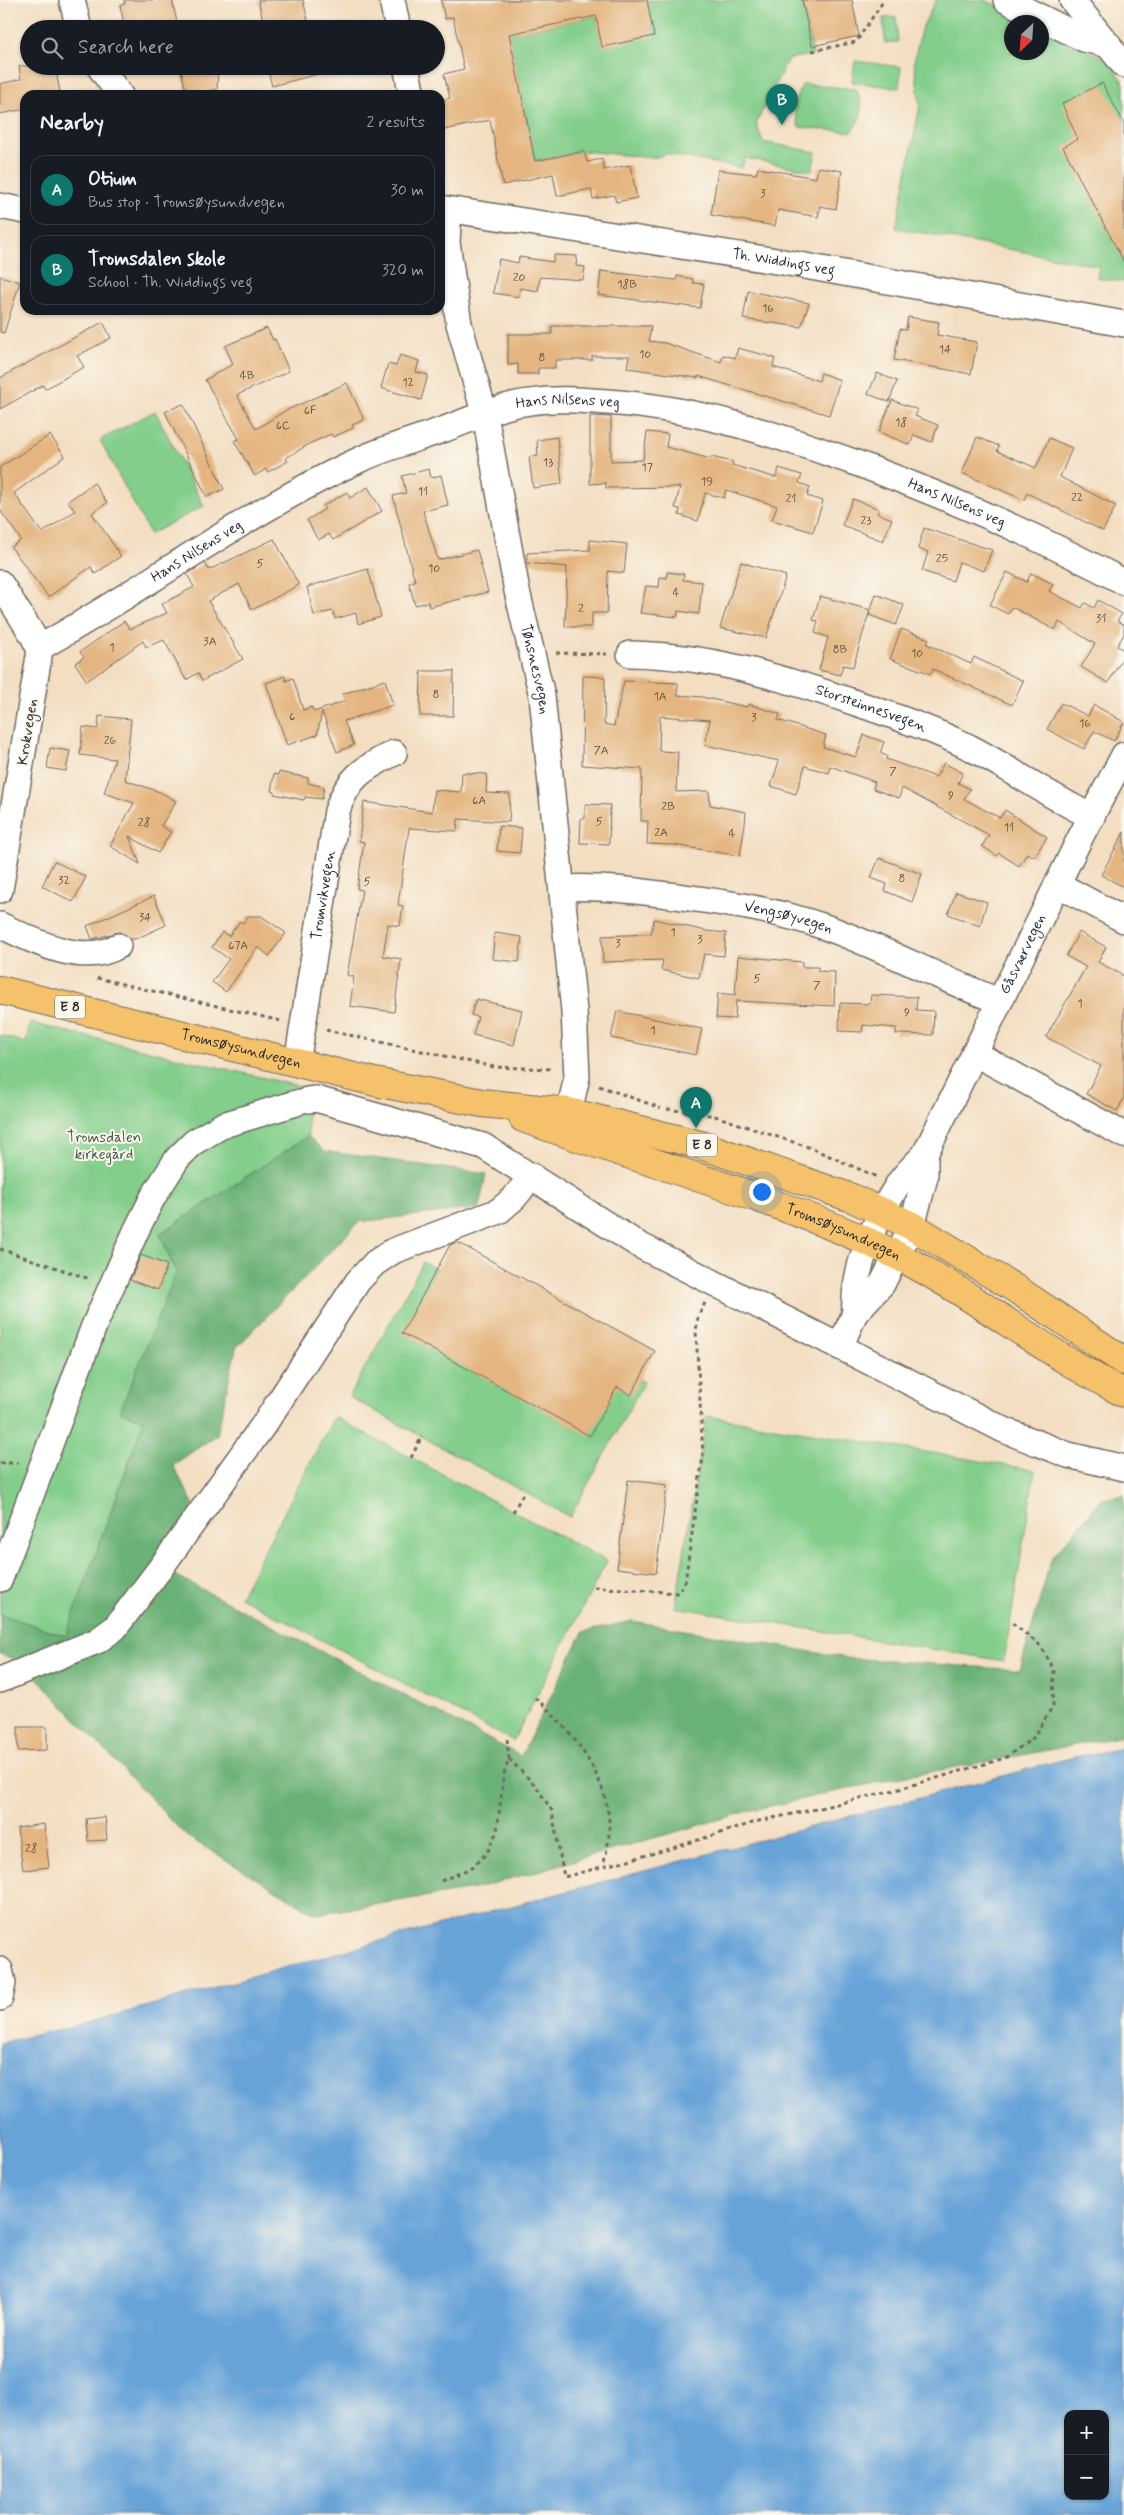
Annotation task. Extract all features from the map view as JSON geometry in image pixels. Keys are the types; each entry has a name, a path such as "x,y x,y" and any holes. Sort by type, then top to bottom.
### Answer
{"highway":[{"name":"Tromsøysundvegen","path":"0,990 375,1082 482,1102 568,1123 701,1145 792,1176 883,1211 912,1226 1016,1289 1124,1361"},
{"name":"Tromsøysundvegen","path":"568,1123 869,1242 930,1272 1082,1370 1124,1393"}],"street":[{"path":"72,0 77,20"},
{"path":"392,0 396,20"},
{"path":"1006,0 1084,39 1109,44"},
{"path":"1072,0 1124,65"},
{"path":"106,75 116,90"},
{"path":"408,75 411,90"},
{"path":"0,206 20,210"},
{"name":"Th. Widdings veg","path":"445,209 783,262 1124,324"},
{"name":"Tønsnesvegen","path":"445,220 457,309 474,380 485,415 517,590 542,696 563,888 577,1077 568,1123"},
{"name":"Hans Nilsens veg","path":"39,648 86,621 198,549 319,480 370,456 521,403 564,400 628,403 711,416 805,445 949,499 1043,540 1124,582"},
{"path":"0,584 39,648"},
{"name":"Krokvegen","path":"0,890 38,669 39,648"},
{"name":"Storsteinnesvegen","path":"630,654 668,655 746,669 882,712 931,730 971,748 1010,769 1055,799 1092,817"},
{"name":"Tromvikvegen","path":"297,1063 338,806 344,793 358,773 394,753"},
{"name":"Gåsværvegen","path":"855,1313 854,1295 869,1242 883,1211 897,1186 925,1154 1057,884 1124,755"},
{"path":"1057,884 1124,920"},
{"name":"Vengsøyvegen","path":"563,888 627,889 736,904 782,914 846,936 954,985 999,1001"},
{"path":"0,925 37,941 65,950 96,954 109,952 118,946"},
{"path":"974,1053 1124,1135"},
{"path":"0,1579 111,1286 153,1197 177,1159 194,1142 223,1125 307,1100 483,1146 639,1245 715,1285 1004,1430 1068,1455 1124,1468"},
{"name":"Gåsværvegen","path":"855,1313 878,1290 912,1226 925,1177 925,1154"},
{"path":"0,1680 97,1641 115,1628 261,1428 358,1281 375,1262 393,1251 499,1211 514,1198 532,1176"},
{"path":"840,1347 855,1313"},
{"path":"0,1970 3,1983 0,1998"}],"path":[{"path":"812,51 856,42 884,0"},
{"path":"532,652 630,654"},
{"path":"88,975 222,1008 494,1067 552,1069 665,1109 714,1116 802,1145 884,1180"},
{"path":"0,1249 111,1286"},
{"path":"594,1587 678,1593 685,1582 703,1456 696,1331 698,1316 715,1285"},
{"path":"411,1458 422,1436"},
{"path":"513,1512 524,1492"},
{"path":"509,1759 536,1786 552,1811 564,1877 666,1850 759,1820 816,1809 899,1789 1004,1758 1033,1738 1053,1706 1054,1670 1041,1646 1010,1622"},
{"path":"535,1698 562,1722 580,1745 598,1780 608,1812 609,1842 603,1866"},
{"path":"441,1881 471,1868 487,1853 496,1831 504,1774 509,1759 507,1738"}],"green space":[{"path":"647,0 802,0 813,55 788,59 756,124 763,142 816,152 812,171 745,158 742,168 666,154 653,158 584,151 535,161 509,34 596,16 602,46"},
{"path":"936,0 985,0 1015,15 1004,15 1004,60 1049,60 1049,32 1110,61 1124,83 1124,282 1097,278 1099,266 896,228 920,105 914,62 921,30"},
{"path":"896,17 898,42 885,43 883,18"},
{"path":"855,61 901,67 899,88 852,82"},
{"path":"803,84 856,89 862,111 852,132 799,127 795,101"},
{"path":"155,411 204,506 150,534 100,440"},
{"name":"Tromsdalen kirkegård","path":"30,1023 307,1088 308,1136 160,1234 176,1273 121,1411 144,1420 66,1636 0,1614 0,1035 26,1043"},
{"path":"308,1136 324,1151 486,1174 479,1208 359,1222 236,1348 217,1435 173,1465 195,1507 171,1573 521,1756 583,1632 632,1621 848,1658 1020,1670 1051,1559 1102,1499 1124,1495 1124,1736 897,1778 753,1810 474,1889 315,1914 185,1835 22,1662 0,1654 0,1614 66,1636 144,1421 120,1411 176,1273 160,1234"},
{"path":"423,1262 644,1382 570,1517 349,1397"},
{"path":"707,1416 1035,1470 1004,1661 675,1607"},
{"path":"334,1417 607,1561 513,1741 240,1597"}],"water":[{"path":"1124,1748 1124,2515 0,2515 0,2043 91,2022 376,1942 1074,1757"}],"building":[{"path":"124,0 172,0 177,20 123,20 120,5 125,4"},
{"path":"258,0 303,0 308,20 263,20"},
{"path":"441,0 647,0 654,36 602,47 596,16 509,34 535,161 584,151 587,162 602,159 604,170 630,165 637,198 616,202 614,195 593,199 591,189 557,196 553,174 503,185 490,120 445,130 445,99 450,98 444,75 464,69 453,17 445,19"},
{"path":"802,0 852,0 859,36 812,46"},
{"path":"20,75 57,75 60,90 20,90 20,110 0,114 0,84 21,79"},
{"path":"182,75 218,75 217,89 186,90"},
{"path":"269,75 314,75 272,86"},
{"path":"1102,83 1124,123 1124,262 1063,147 1078,139 1062,104"},
{"path":"818,167 842,171 836,209 820,206 818,217 778,210 775,226 711,215 718,170 756,174 758,168 816,178"},
{"path":"554,255 577,256 576,266 585,267 583,280 540,277 538,291 520,288 519,297 493,293 499,259 518,263 519,257 553,262"},
{"path":"601,271 676,280 677,276 693,279 693,283 704,284 700,308 598,295"},
{"path":"0,276 20,282 4,333 0,332"},
{"path":"748,291 809,303 801,327 743,319"},
{"path":"908,317 939,322 937,335 977,342 971,374 894,360 900,329 906,330"},
{"path":"103,322 111,338 77,356 84,367 45,389 43,385 0,409 0,378"},
{"path":"552,326 651,326 649,341 665,343 721,362 723,355 735,358 738,348 775,358 773,367 819,381 821,373 840,380 829,415 698,376 698,378 627,368 629,356 592,356 592,360 555,360 555,368 538,368 538,374 518,374 518,364 508,365 508,334 552,334"},
{"path":"267,328 273,340 275,339 289,371 237,395 256,429 285,411 347,383 364,420 352,425 353,428 333,437 331,434 311,443 286,458 288,461 268,472 266,469 255,476 234,441 239,439 205,380 233,364 225,346"},
{"path":"400,355 419,361 416,372 428,375 421,400 381,388 388,364 396,366"},
{"path":"877,373 897,381 889,402 868,394"},
{"path":"892,400 918,410 915,416 938,425 932,442 914,435 910,445 879,432"},
{"path":"183,404 224,489 207,497 165,412"},
{"path":"590,416 611,417 611,461 643,460 647,432 668,434 666,447 711,459 711,457 733,462 732,465 773,477 777,477 779,468 802,475 799,483 810,487 807,496 823,501 813,532 772,520 777,506 726,490 724,498 705,493 698,521 679,515 680,509 675,508 680,487 606,488 606,483 590,484"},
{"path":"50,435 65,456 14,493 42,533 75,511 68,501 94,483 107,503 92,513 121,556 95,574 91,567 48,597 11,547 21,540 0,510 0,467"},
{"path":"557,437 562,484 533,488 529,457 538,456 537,440"},
{"path":"977,437 999,446 997,451 1036,468 1049,438 1072,448 1060,477 1116,506 1103,531 1027,493 1024,500 962,473"},
{"path":"429,469 431,478 441,475 448,505 423,511 438,560 477,550 488,592 429,607 428,602 415,605 409,583 415,581 393,496 406,493 402,476"},
{"path":"368,487 382,511 333,540 329,534 318,540 307,520 325,509 323,506 347,492 350,498"},
{"path":"853,499 879,509 877,513 892,519 883,541 842,525"},
{"path":"924,528 992,550 984,571 959,562 953,581 922,571 928,552 918,549"},
{"path":"274,539 299,585 252,610 239,584 208,601 243,659 202,681 198,673 186,680 164,640 146,647 143,641 87,681 75,663 84,657 80,652 124,621 130,629 167,613 162,604 194,587 187,574 205,563 209,570"},
{"path":"590,540 627,544 624,573 608,571 607,613 592,613 592,627 565,627 567,567 527,563 527,553 590,550"},
{"path":"741,562 786,576 766,638 720,628"},
{"path":"368,569 381,617 358,624 356,613 335,619 333,611 314,615 307,587"},
{"path":"667,572 684,574 683,580 702,582 699,614 678,611 677,617 640,613 646,586 659,587 660,577 667,578"},
{"path":"1007,572 1027,582 1031,573 1053,584 1049,591 1082,608 1085,603 1094,608 1098,600 1122,614 1117,621 1124,625 1124,634 1117,646 1124,650 1124,656 1108,683 1081,667 1095,644 1059,622 1055,630 1012,607 1008,614 990,605"},
{"path":"876,594 904,605 896,625 869,615"},
{"path":"820,596 870,610 853,667 843,665 840,675 819,670 828,637 815,633 818,621 813,620"},
{"path":"901,629 929,639 927,644 971,664 974,657 1023,681 1012,705 933,669 931,674 890,659"},
{"path":"421,671 454,671 453,716 420,716"},
{"path":"285,676 286,681 293,678 303,710 312,707 314,712 345,701 342,694 385,680 393,705 344,721 354,745 337,752 322,712 317,735 287,745 266,683"},
{"path":"583,676 605,677 604,724 614,726 624,681 678,683 677,695 702,697 747,707 748,704 780,714 778,720 826,735 823,747 856,757 864,735 884,742 880,753 887,756 886,759 936,777 944,763 963,773 958,783 970,789 964,799 1000,818 1005,810 1047,837 1034,857 1027,853 1019,866 999,853 997,856 982,846 989,835 902,788 899,798 873,789 875,782 830,766 829,773 805,766 796,794 771,786 779,761 705,745 710,720 660,716 659,751 678,752 676,792 709,791 710,805 746,812 745,824 740,856 674,845 647,844 648,821 641,821 642,769 582,765"},
{"path":"1061,703 1088,716 1094,705 1124,722 1114,741 1094,731 1084,749 1047,729"},
{"path":"99,716 131,719 125,780 160,792 176,801 161,826 171,832 158,853 129,836 140,864 110,846 134,803 104,793 115,759 80,755 83,727 98,729"},
{"path":"50,748 70,751 66,771 47,768"},
{"path":"279,772 308,778 308,783 324,787 322,799 305,797 304,800 274,794 275,792 271,791 274,774 278,775"},
{"path":"462,773 487,774 486,793 510,794 509,822 458,819 457,831 409,828 398,905 403,906 400,926 388,924 383,956 401,959 394,1012 350,1006 354,977 347,975 362,890 357,889 364,842 359,841 364,802 432,812 434,790 461,792"},
{"path":"585,804 610,805 609,844 580,843 581,818 585,818"},
{"path":"499,826 522,828 520,853 497,851"},
{"path":"1124,832 1124,887 1101,875"},
{"path":"879,858 922,874 912,902 885,891 887,884 871,878"},
{"path":"54,861 86,877 73,902 42,886"},
{"path":"956,892 987,902 980,926 948,914"},
{"path":"154,896 166,925 135,939 130,939 119,932 92,939 87,926"},
{"path":"248,916 261,916 286,933 269,956 258,947 226,992 212,982 229,959 212,947 222,932 229,936 240,921 243,923"},
{"path":"654,919 706,931 726,933 724,956 704,954 699,978 661,970 663,960 603,962 602,936 651,934"},
{"path":"1079,932 1106,947 1098,962 1124,976 1124,1098 1117,1111 1086,1094 1101,1066 1046,1037 1086,967 1066,956"},
{"path":"495,933 522,937 519,962 492,959"},
{"path":"738,956 802,962 802,967 818,967 818,971 835,972 834,1006 736,1001 735,1019 716,1018 718,993 735,995"},
{"path":"871,995 917,997 916,1010 934,1011 933,1035 896,1034 896,1028 863,1025 862,1032 839,1031 840,1003 870,1004"},
{"path":"476,999 522,1010 514,1045 473,1035 478,1017 471,1015"},
{"path":"617,1011 702,1029 696,1055 611,1038"},
{"path":"457,1242 655,1351 631,1395 617,1387 590,1436 402,1333 450,1245"},
{"path":"141,1255 167,1265 158,1290 130,1280"},
{"path":"628,1480 667,1485 656,1573 617,1568"},
{"path":"18,1727 47,1727 47,1750 18,1751"},
{"path":"105,1817 107,1840 88,1841 86,1819"},
{"path":"44,1824 49,1867 23,1870 17,1828"}],"place":[{"name":"Tromsdalen skole","path":"782,125"},
{"name":"Otium","path":"696,1128"}]}
